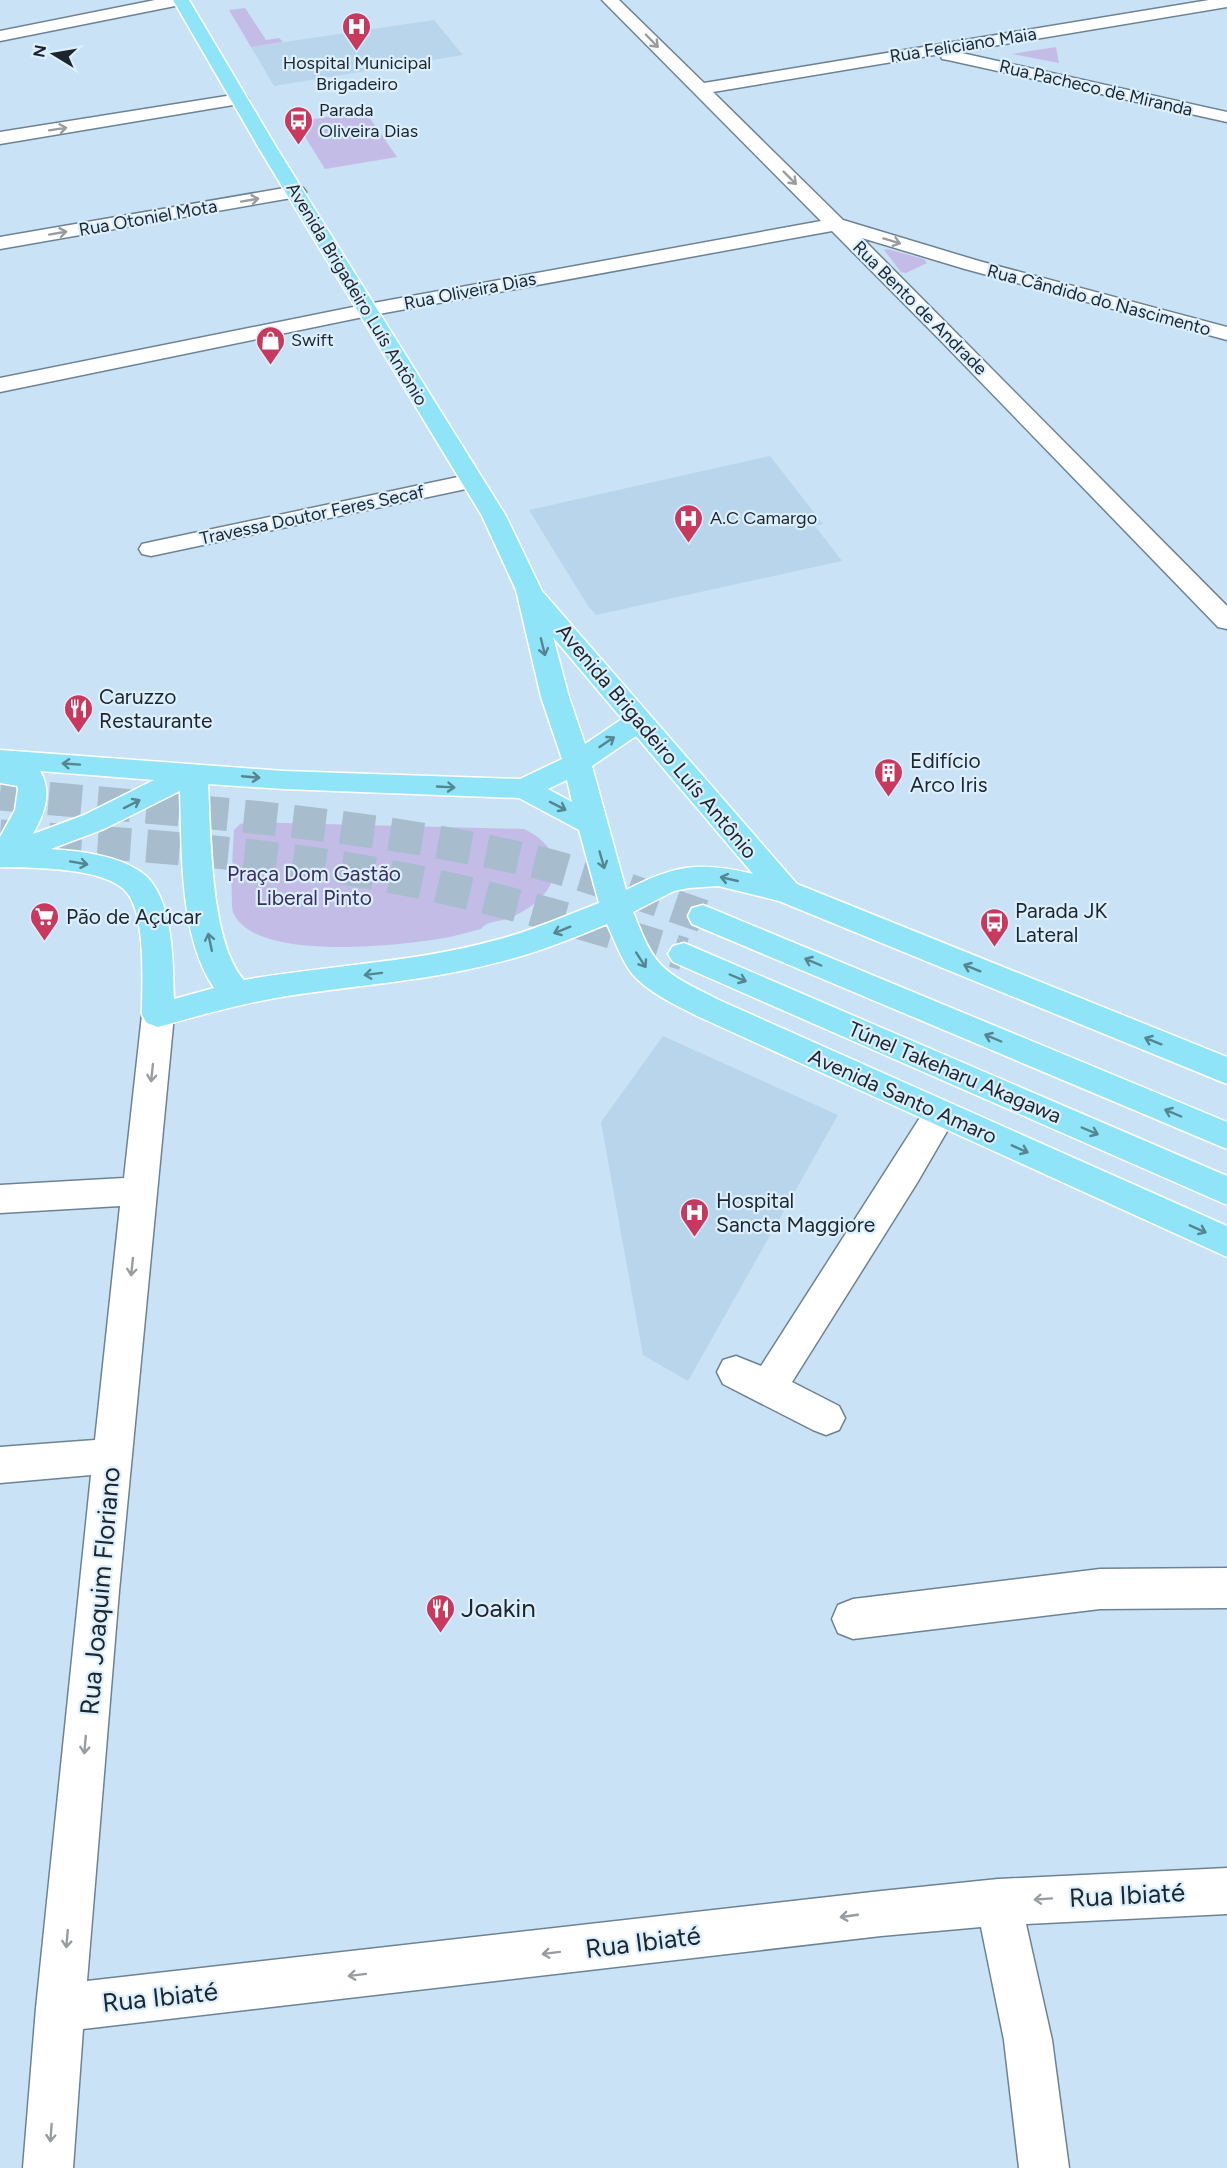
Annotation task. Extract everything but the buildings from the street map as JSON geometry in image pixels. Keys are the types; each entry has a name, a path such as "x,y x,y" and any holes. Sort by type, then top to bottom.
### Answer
{"main road":[{"name":"Avenida Brigadeiro Luís Antônio","path":"180,0 494,516 529,590 555,697 577,763 616,908"},
{"name":"Avenida Brigadeiro Luís Antônio","path":"529,590 638,722 786,892"},
{"path":"524,789 577,763 638,722"},
{"path":"0,759 284,780 524,789 592,824"},
{"path":"0,857 94,822 130,806 193,772"},
{"path":"193,772 201,886 211,949 220,973 237,993"},
{"path":"0,774 30,778 33,787 30,808 23,826 0,857"},
{"path":"0,857 59,860 95,866 123,875 140,888 149,909 154,942 158,1015 237,993 288,984 399,971 495,952 550,935 616,908 667,882 718,876 786,892 1227,1071"},
{"name":"Avenida Santo Amaro","path":"616,908 632,946 646,969 669,987 708,1008 1227,1242"},
{"path":"703,916 1227,1136"},
{"name":"Túnel Takeharu Akagawa","path":"684,954 1227,1191"}],"street":[{"path":"0,36 180,0"},
{"name":"Rua Bento de Andrade","path":"610,0 920,308 1227,621"},
{"name":"Rua Feliciano Maia","path":"699,89 1227,2"},
{"name":"Rua Pacheco de Miranda","path":"930,51 1227,117"},
{"path":"0,138 239,99"},
{"name":"Rua Otoniel Mota","path":"0,243 296,192"},
{"name":"Rua Cândido do Nascimento","path":"836,224 972,265 1227,334"},
{"name":"Rua Oliveira Dias","path":"0,385 368,310 836,224"},
{"name":"Rua Cândido do Nascimento","path":"920,308 927,279 950,268 972,265"},
{"name":"Travessa Doutor Feres Secaf","path":"151,549 472,482"},
{"name":"Rua Joaquim Floriano","path":"48,2168 60,2008 112,1456 158,1015"},
{"path":"768,1388 940,1114"},
{"path":"0,1199 139,1191"},
{"path":"736,1372 826,1418"},
{"path":"0,1466 112,1456"},
{"path":"853,1619 1100,1589 1227,1588"},
{"name":"Rua Ibiaté","path":"60,2008 719,1933 874,1912 998,1902 1227,1891"},
{"path":"998,1902 1029,2040 1044,2168"}],"shaded area":[{"name":"Hospital Municipal Brigadeiro","path":"434,20 463,55 274,86 251,47"},
{"name":"A.C Camargo","path":"770,456 823,524 815,526 842,561 596,615 588,606 529,510"},
{"name":"Hospital Sancta Maggiore","path":"663,1036 838,1115 688,1381 643,1355 601,1122"}],"green space":[{"path":"245,8 266,40 279,38 283,42 251,47 229,10"},
{"path":"1056,47 1059,63 1012,54"},
{"path":"365,111 397,157 325,169 296,122"},
{"path":"884,250 924,259 927,263 906,273 901,272"},
{"name":"Praça Dom Gastão Liberal Pinto","path":"249,822 524,829 547,846 553,856 554,872 547,890 533,905 506,919 489,923 481,929 438,939 386,945 324,947 294,944 267,938 246,928 233,912 234,830 240,824"}],"tunnel":[{"path":"0,794 274,819 410,837 544,864 703,916"},
{"path":"0,836 230,853 367,872 487,898 684,954"}],"place":[{"name":"Hospital Municipal Brigadeiro","path":"357,52"},
{"name":"Parada Oliveira Dias","path":"298,146"},
{"name":"Swift","path":"270,366"},
{"name":"A.C Camargo","path":"689,544"},
{"name":"Caruzzo Restaurante","path":"78,734"},
{"name":"Edifício Arco Iris","path":"889,798"},
{"name":"Pão de Açúcar","path":"45,942"},
{"name":"Parada JK Lateral","path":"994,948"},
{"name":"Hospital Sancta Maggiore","path":"695,1238"},
{"name":"Joakin","path":"440,1634"}]}
